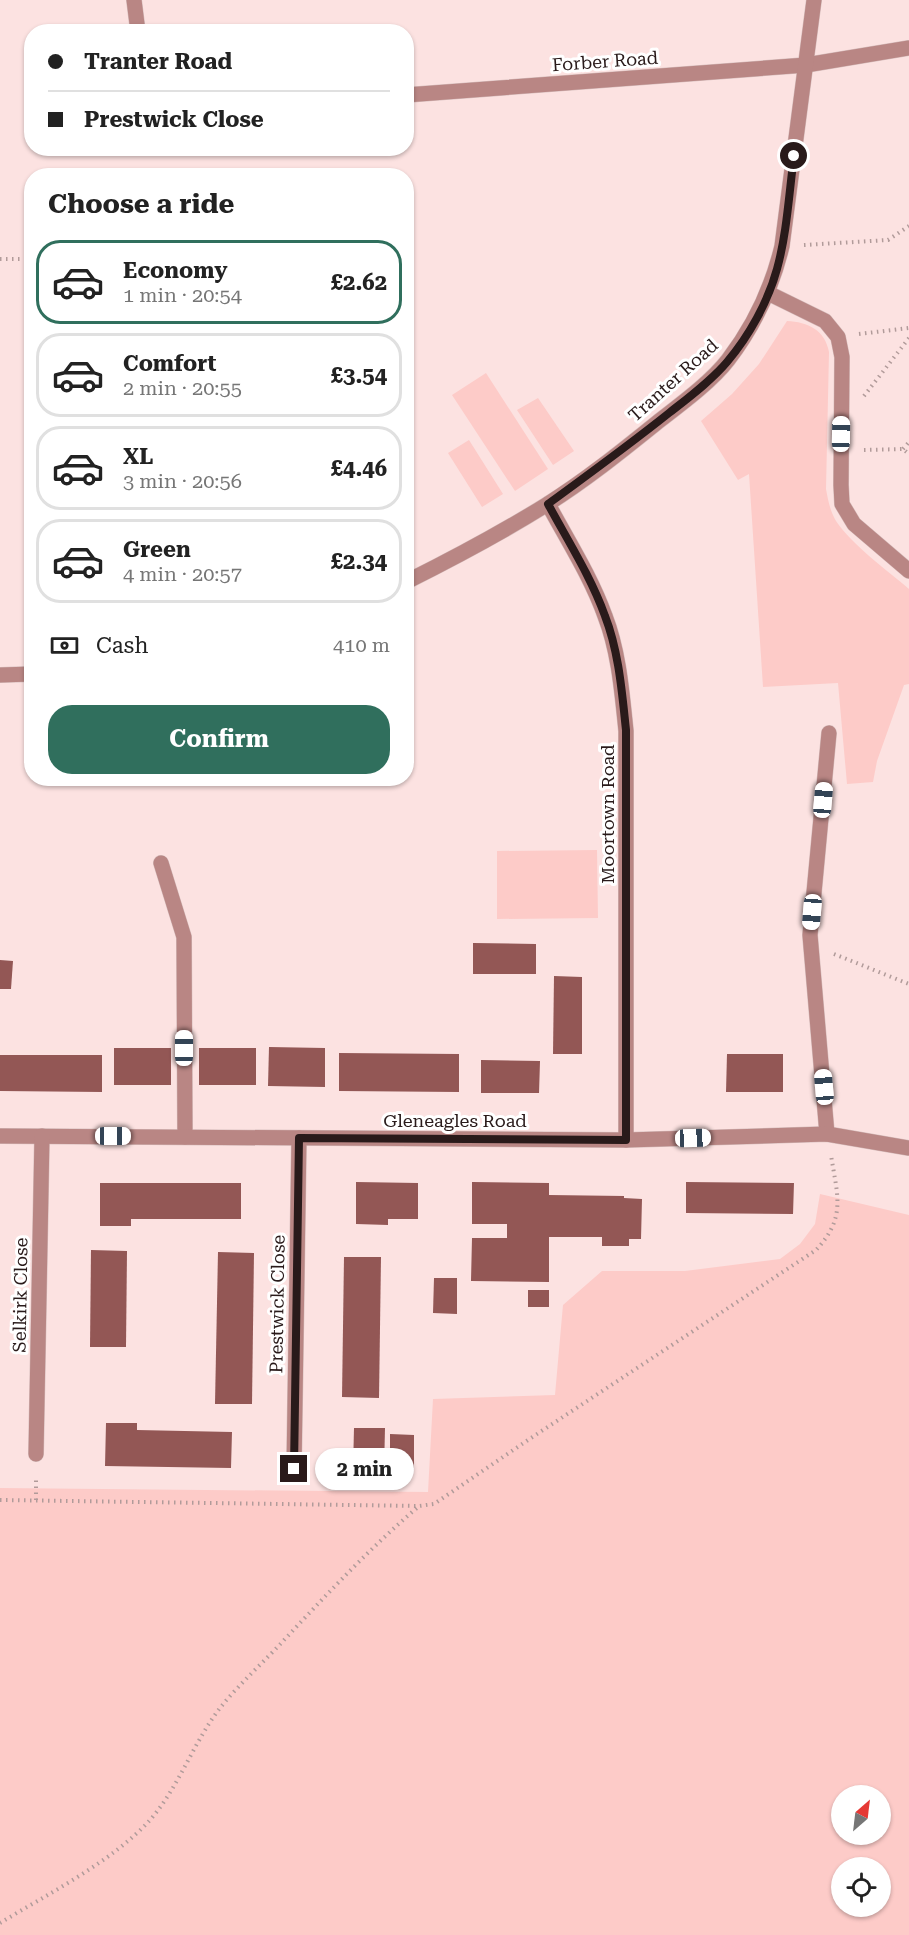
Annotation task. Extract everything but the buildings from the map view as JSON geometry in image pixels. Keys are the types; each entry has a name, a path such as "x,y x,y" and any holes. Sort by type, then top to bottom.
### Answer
{"street":[{"name":"Tranter Road","path":"414,578 463,553 548,504 629,445 727,362 751,326 768,293 782,246 814,0"},
{"path":"134,2 137,24"},
{"name":"Forber Road","path":"414,94 806,65 909,48"},
{"path":"768,293 825,321 838,337 842,357 842,504 854,524 909,571"},
{"name":"Moortown Road","path":"548,504 586,572 606,618 620,675 626,730 626,1140"},
{"path":"0,675 24,674"},
{"path":"828,1134 810,935 829,733"},
{"path":"161,863 184,937 185,1137"},
{"name":"Gleneagles Road","path":"0,1136 626,1140 828,1134 909,1148"},
{"name":"Selkirk Close","path":"36,1454 42,1136"},
{"name":"Prestwick Close","path":"294,1469 299,1138"}],"path":[{"path":"782,246 888,240 909,226"},
{"path":"0,259 24,259"},
{"path":"838,337 909,328"},
{"path":"842,401 860,401 909,338"},
{"path":"903,449 909,442"},
{"path":"841,450 903,449 909,454"},
{"path":"811,945 909,984"},
{"path":"0,1500 419,1506 434,1504 816,1250 828,1238 835,1223 838,1202 828,1134"},
{"path":"0,1923 103,1859 130,1839 150,1820 167,1797 219,1709 349,1571 386,1534 419,1506"}],"shaded area":[{"path":"787,321 802,323 814,329 824,338 829,352 826,489 834,517 860,548 909,589 909,684 904,685 877,761 873,782 847,784 838,683 763,687 749,474 738,480 701,421 732,394 759,364"},
{"path":"486,373 548,469 515,491 452,395"},
{"path":"538,398 574,451 553,465 517,410"},
{"path":"469,440 503,494 482,507 448,453"},
{"path":"597,850 598,918 497,919 497,851"},
{"path":"820,1194 909,1215 909,1935 0,1935 0,1488 428,1492 433,1399 555,1395 563,1305 602,1271 685,1271 780,1259 800,1244 815,1224"}],"route":[{"path":"294,1469 299,1138 626,1140 626,730 620,675 606,618 586,572 548,504 629,445 727,362 751,326 768,293 776,270 782,246 794,156"}]}
